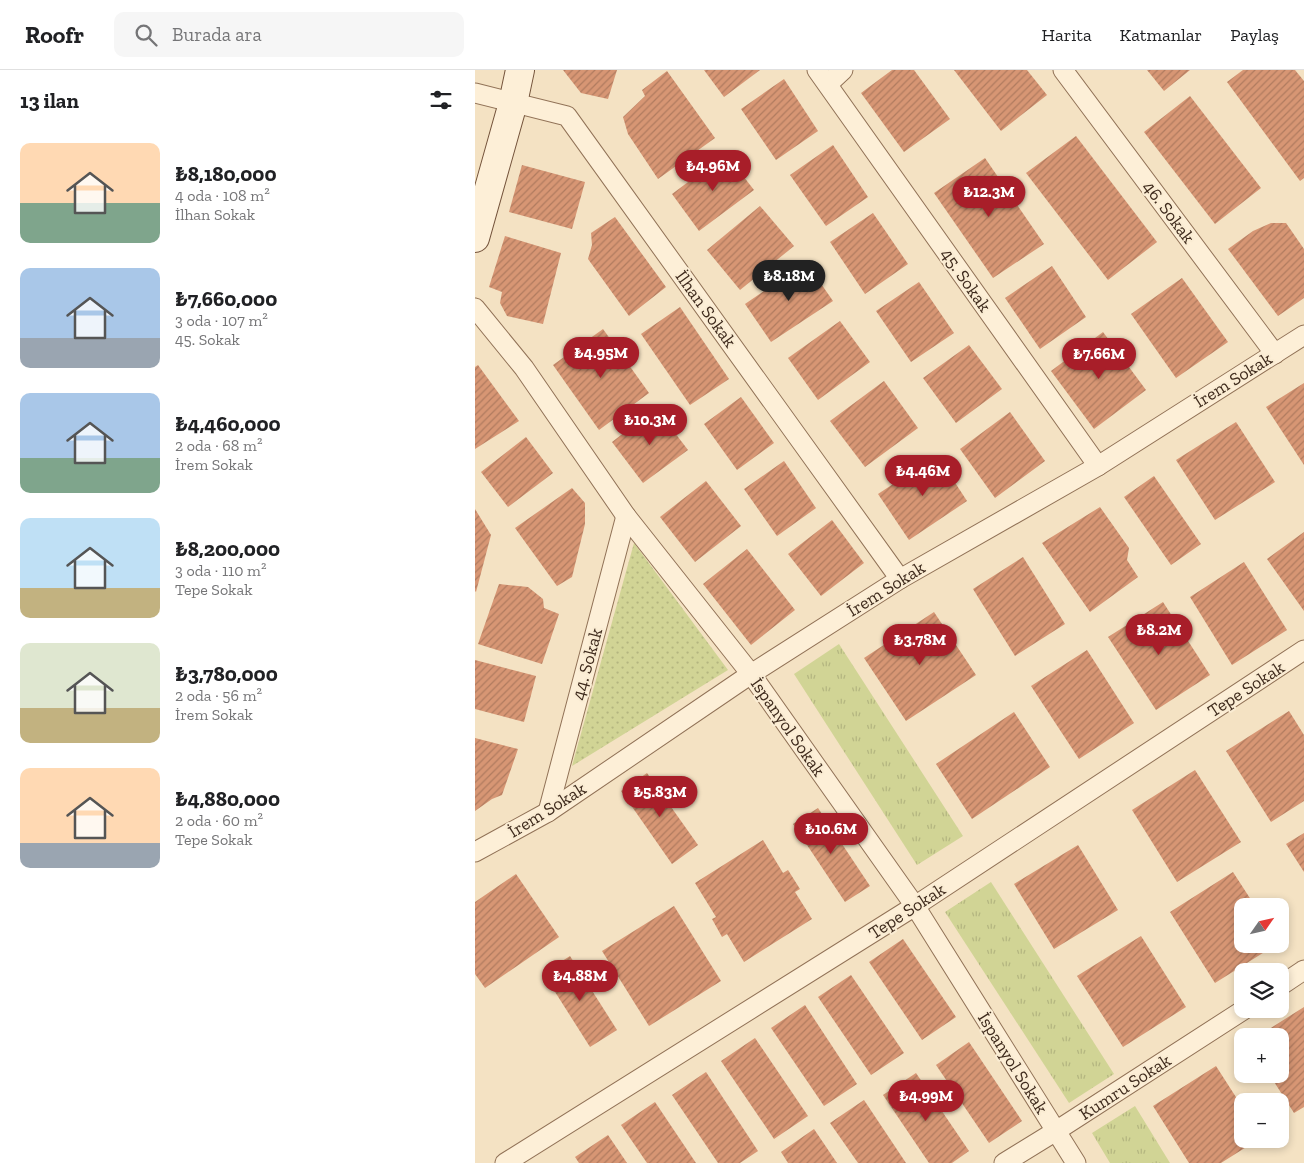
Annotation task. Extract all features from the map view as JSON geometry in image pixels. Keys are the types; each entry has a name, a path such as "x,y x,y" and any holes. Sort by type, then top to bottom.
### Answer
{"street":[{"path":"475,238 513,103 520,70"},
{"path":"823,77 843,70"},
{"name":"46. Sokak","path":"1063,70 1275,354"},
{"name":"45. Sokak","path":"823,77 1098,466"},
{"name":"İlhan Sokak","path":"475,93 567,116 900,579"},
{"name":"İspanyol Sokak","path":"475,308 524,368 625,516 751,674 915,906 1076,1163"},
{"name":"İrem Sokak","path":"475,852 548,812 751,674 900,579 1098,466 1304,336"},
{"name":"44. Sokak","path":"548,812 625,516"},
{"name":"Tepe Sokak","path":"505,1163 915,906 1304,650"},
{"path":"1289,980 1304,970"},
{"name":"Kumru Sokak","path":"1004,1163 1234,1016"}],"green space":[{"path":"634,543 728,670 572,766"},
{"path":"839,644 963,836 917,865 794,674"},
{"path":"991,882 1114,1074 1069,1103 945,912"},
{"path":"1135,1106 1170,1163 1110,1163 1092,1133"}],"building":[{"path":"563,70 617,70 608,99 581,93"},
{"path":"704,70 760,70 724,97"},
{"path":"892,70 914,70 950,119 904,152 861,93"},
{"path":"954,70 1027,70 1047,95 1001,131"},
{"path":"1147,70 1190,70 1164,91"},
{"path":"1243,70 1295,70 1304,81 1304,178 1300,181 1227,82"},
{"path":"667,71 715,138 658,179 628,134 623,117 645,96 642,90"},
{"path":"784,79 818,131 776,160 741,109"},
{"path":"1190,96 1261,188 1215,224 1144,132"},
{"path":"1076,136 1157,242 1108,280 1026,173"},
{"path":"833,145 868,197 826,226 790,175"},
{"path":"726,154 754,190 699,231 672,194"},
{"path":"985,158 1044,244 993,278 934,193"},
{"path":"522,165 585,182 572,229 509,212"},
{"path":"760,206 794,246 740,290 707,250"},
{"path":"873,213 908,264 865,294 830,242"},
{"path":"615,217 666,287 629,316 588,259 592,245 591,233"},
{"path":"1271,223 1286,223 1304,249 1304,298 1278,316 1228,249 1253,231"},
{"path":"505,236 561,253 543,324 507,316 500,303 502,292 489,287"},
{"path":"806,262 833,301 771,342 745,304"},
{"path":"1052,266 1086,317 1040,349 1005,298"},
{"path":"1182,278 1228,342 1176,378 1131,314"},
{"path":"919,282 954,333 911,362 876,311"},
{"path":"680,307 729,379 690,405 641,334"},
{"path":"840,321 870,362 818,400 788,358"},
{"path":"603,329 649,393 599,430 553,365"},
{"path":"1103,332 1146,390 1094,429 1051,371"},
{"path":"969,345 1002,389 956,423 923,378"},
{"path":"478,365 519,421 475,449 475,367"},
{"path":"884,381 918,428 865,467 830,421"},
{"path":"1304,383 1304,465 1266,407"},
{"path":"741,397 774,443 737,470 704,424"},
{"path":"656,408 688,450 643,483 612,442"},
{"path":"1010,412 1045,461 995,498 960,449"},
{"path":"1236,422 1275,482 1215,520 1176,460"},
{"path":"526,437 553,473 508,507 481,472"},
{"path":"937,455 967,501 909,540 878,494"},
{"path":"784,461 816,508 777,536 744,489"},
{"path":"1154,476 1201,544 1171,565 1124,497"},
{"path":"706,481 741,526 695,562 660,517"},
{"path":"572,488 585,503 585,524 572,577 557,586 515,528"},
{"path":"1100,507 1129,548 1127,560 1138,577 1090,612 1042,543"},
{"path":"475,509 491,535 476,592 475,591"},
{"path":"832,520 864,563 821,596 788,554"},
{"path":"1304,532 1304,611 1267,559"},
{"path":"747,549 795,610 751,645 703,584"},
{"path":"1023,557 1065,624 1015,656 973,589"},
{"path":"1244,562 1287,630 1232,665 1190,597"},
{"path":"499,584 528,587 543,599 544,608 559,614 542,664 478,644"},
{"path":"1163,602 1210,675 1156,710 1108,637"},
{"path":"934,612 976,675 906,721 864,658"},
{"path":"1087,650 1134,723 1079,759 1031,686"},
{"path":"475,660 536,676 524,722 475,709"},
{"path":"1289,711 1304,735 1304,801 1271,822 1226,751"},
{"path":"1014,712 1050,767 972,819 936,764"},
{"path":"475,738 518,749 502,795 492,799 475,811"},
{"path":"1195,770 1241,842 1177,882 1132,810"},
{"path":"647,773 698,845 672,864 621,791"},
{"path":"818,808 870,886 845,902 793,824"},
{"path":"1304,833 1304,872 1286,844"},
{"path":"763,840 783,873 788,870 800,889 795,892 812,919 744,962 727,934 722,937 712,919 716,917 695,883"},
{"path":"1078,845 1118,910 1054,949 1014,884"},
{"path":"1233,872 1250,898 1234,898 1234,953 1263,953 1247,963 1234,963 1234,971 1215,983 1170,912"},
{"path":"516,874 559,937 485,988 475,974 475,902"},
{"path":"674,906 721,981 649,1026 602,951"},
{"path":"1141,936 1186,1007 1123,1047 1077,976"},
{"path":"903,939 956,1017 922,1040 869,962"},
{"path":"570,956 617,1030 590,1047 543,973"},
{"path":"851,975 904,1053 871,1075 818,997"},
{"path":"805,1005 857,1084 824,1106 771,1028"},
{"path":"1304,1007 1304,1107 1294,1113 1289,1105 1289,1093 1281,1093 1275,1083 1289,1083 1289,1028 1271,1028"},
{"path":"755,1038 808,1116 774,1139 721,1061"},
{"path":"969,1042 1022,1121 989,1143 936,1065"},
{"path":"1216,1066 1234,1094 1234,1148 1245,1148 1221,1163 1189,1163 1153,1106"},
{"path":"706,1072 758,1151 740,1163 718,1163 672,1095"},
{"path":"916,1073 969,1151 952,1163 929,1163 883,1095"},
{"path":"864,1100 906,1163 858,1163 830,1123"},
{"path":"655,1102 696,1163 647,1163 621,1125"},
{"path":"814,1129 837,1163 788,1163 781,1152"},
{"path":"608,1135 627,1163 579,1163 575,1157"}]}
